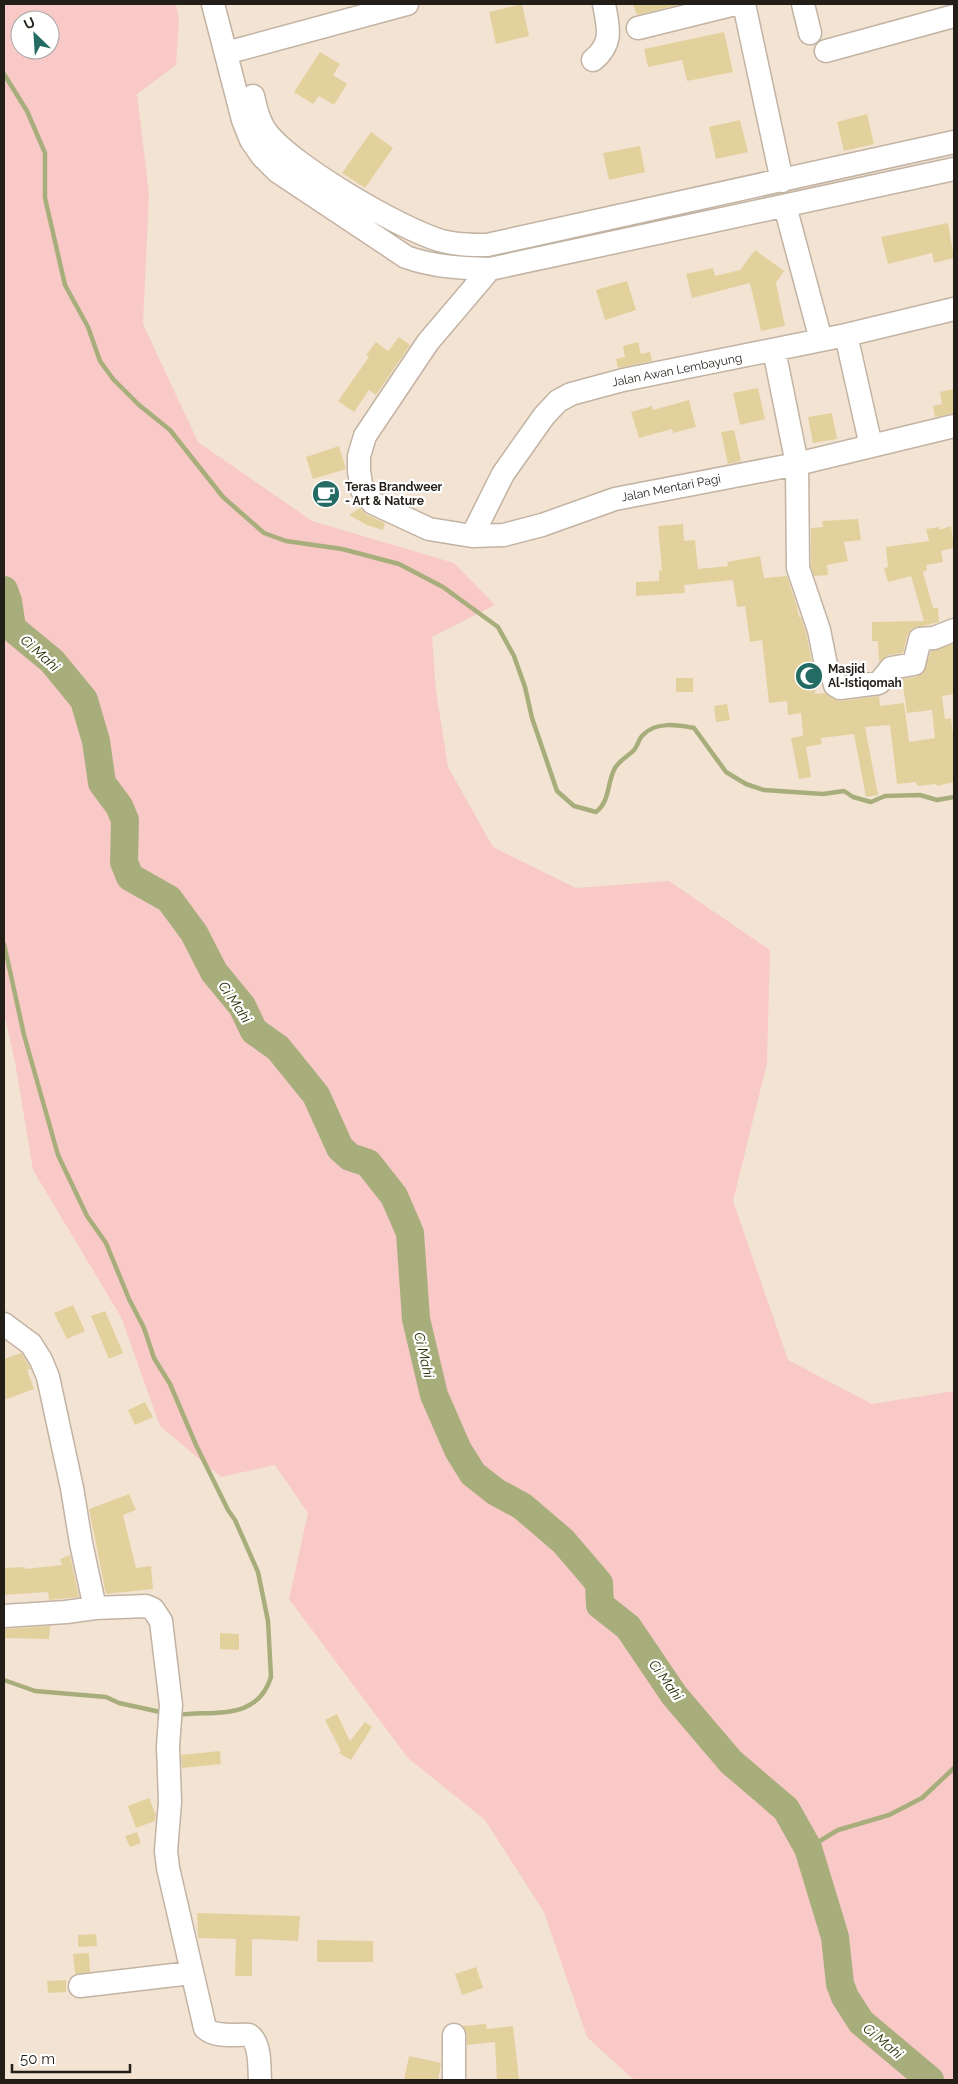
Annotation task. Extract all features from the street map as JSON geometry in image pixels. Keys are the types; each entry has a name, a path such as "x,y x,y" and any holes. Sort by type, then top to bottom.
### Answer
{"street":[{"path":"213,4 258,118 267,133 270,150 278,170 406,257 423,263 448,268 490,268 954,169"},
{"path":"229,4 233,52"},
{"path":"593,60 600,54 608,40 609,31 604,4"},
{"path":"638,28 735,4"},
{"path":"744,4 781,181 772,193 774,202 784,206"},
{"path":"802,4 810,33"},
{"path":"233,52 395,5"},
{"path":"826,51 954,16"},
{"path":"270,150 296,160 360,201 417,231 441,241 487,245 954,142"},
{"path":"784,206 821,340"},
{"name":"Jalan Mentari Pagi","path":"490,268 428,342 365,436 359,456 362,490 373,503 429,529 472,536 504,535 542,525 615,499 797,464 954,426"},
{"name":"Jalan Awan Lembayung","path":"472,536 503,474 544,416 558,401 586,389 846,335 954,309"},
{"path":"846,335 871,446"},
{"path":"774,350 797,464 798,568 819,630 826,665 832,674 835,685 840,688 878,683 891,668 914,664 920,639 934,638 954,630"},
{"path":"4,1324 31,1344 41,1360 48,1377 95,1608"},
{"path":"4,1616 95,1608 146,1606 153,1609 161,1621 171,1704 168,1746 170,1802 166,1851 168,1868 205,2028 209,2032 218,2034 252,2036 257,2048 260,2080"},
{"path":"80,1986 191,1973"},
{"path":"454,2035 454,2080"}],"shaded area":[{"path":"4,4 176,4 179,19 176,65 137,94 149,194 143,324 198,442 312,521 454,563 495,605 432,637 436,691 448,767 493,847 576,888 669,881 770,950 767,1063 733,1201 788,1360 872,1404 954,1391 954,2080 634,2080 587,2037 544,1912 485,1820 408,1758 289,1599 308,1513 275,1465 221,1477 160,1426 121,1317 33,1170 15,1062 4,1013"}],"building":[{"path":"522,4 529,36 496,44 489,12"},
{"path":"633,4 681,4 637,15"},
{"path":"724,32 733,72 687,81 682,60 648,67 644,49"},
{"path":"320,52 340,64 333,75 347,84 334,105 319,96 313,104 294,92"},
{"path":"867,114 874,144 844,151 837,122"},
{"path":"740,120 748,152 716,159 709,127"},
{"path":"371,132 393,148 365,188 342,173"},
{"path":"640,146 645,172 609,180 603,153"},
{"path":"948,223 954,258 934,263 932,253 888,264 881,237"},
{"path":"755,250 784,271 776,283 785,326 761,331 750,283 692,298 686,274 713,268 715,276 740,270"},
{"path":"627,281 636,310 605,320 596,290"},
{"path":"399,337 410,345 376,395 369,390 354,412 338,401 369,357 366,355 376,342 388,351"},
{"path":"638,342 641,354 650,352 652,361 618,368 616,359 625,357 623,346"},
{"path":"758,388 765,419 740,425 733,393"},
{"path":"954,389 954,413 935,417 933,406 942,404 940,392"},
{"path":"689,400 696,427 673,433 672,429 639,438 631,412 652,406 653,410"},
{"path":"832,413 837,439 813,443 808,417"},
{"path":"734,430 741,461 728,464 721,432"},
{"path":"339,446 346,469 313,479 306,457"},
{"path":"360,508 367,515 385,523 383,530 367,525 349,515"},
{"path":"858,519 861,540 844,542 848,561 827,565 828,575 814,576 811,566 811,528 823,527 822,521"},
{"path":"683,524 684,541 695,540 698,569 728,566 727,562 760,556 764,578 787,576 799,617 801,617 806,633 816,674 815,694 826,693 833,699 841,701 879,696 880,706 904,703 909,742 935,738 932,710 907,713 902,679 916,677 923,673 931,651 954,644 954,694 942,696 945,719 951,718 954,743 954,782 937,786 936,784 917,786 916,782 897,784 890,725 865,727 878,795 866,797 854,734 821,738 822,744 806,747 811,777 799,779 791,738 803,736 801,713 788,715 787,701 769,703 762,640 750,642 745,606 737,607 733,580 684,585 685,593 636,596 636,582 659,581 659,571 662,570 658,526"},
{"path":"951,526 954,548 941,551 943,562 926,565 927,570 923,572 933,608 938,608 939,622 912,629 907,636 903,653 888,655 879,662 878,641 872,641 872,622 924,621 911,576 888,582 884,568 888,567 886,547 929,541 926,529 939,527 939,530"},
{"path":"676,678 693,678 693,692 676,692"},
{"path":"727,704 730,720 716,722 714,706"},
{"path":"73,1305 85,1331 67,1339 54,1313"},
{"path":"105,1311 123,1353 109,1359 91,1316"},
{"path":"21,1353 31,1369 27,1370 34,1389 4,1400 4,1359"},
{"path":"145,1402 153,1417 135,1425 128,1410"},
{"path":"129,1494 136,1510 123,1515 136,1568 151,1566 153,1589 106,1594 89,1509"},
{"path":"70,1555 79,1597 49,1600 48,1592 4,1595 4,1568 25,1567 25,1569 62,1565 60,1559"},
{"path":"50,1626 49,1639 4,1638 4,1629"},
{"path":"220,1633 239,1634 239,1650 220,1649"},
{"path":"337,1714 350,1741 365,1722 372,1727 351,1760 339,1753 341,1751 325,1720"},
{"path":"220,1751 221,1764 182,1768 181,1755"},
{"path":"149,1798 156,1815 155,1821 136,1828 128,1806"},
{"path":"137,1832 141,1843 130,1847 125,1836"},
{"path":"197,1913 300,1916 298,1941 252,1939 252,1976 235,1976 236,1939 198,1938"},
{"path":"96,1934 97,1946 78,1947 78,1935"},
{"path":"317,1940 373,1941 373,1962 317,1962"},
{"path":"89,1953 90,1972 75,1974 73,1954"},
{"path":"476,1967 483,1988 462,1995 455,1974"},
{"path":"66,1980 66,1992 48,1993 47,1981"},
{"path":"486,2024 487,2029 513,2026 519,2080 497,2080 495,2042 467,2045 467,2035 463,2026"},
{"path":"409,2056 441,2063 438,2080 404,2080"}],"waterway":[{"path":"4,74 27,111 45,153 45,198 65,285 88,327 100,361 113,379 139,405 170,430 223,497 264,533 286,541 342,549 399,564 443,587 498,627 514,656 525,687 532,718 557,791 574,806 596,812 601,808 608,792 612,775 618,764 635,749 641,737 648,731 667,725 694,728 726,772 746,784 764,790 823,794 844,791 853,797 871,802 885,796 920,795 937,800 954,797"},
{"name":"Ci Mahi","path":"4,590 8,601 12,628 52,661 84,700 96,741 102,783 119,806 125,820 124,862 130,877 169,899 194,933 214,972 242,1006 254,1031 278,1048 316,1095 340,1148 350,1157 368,1163 394,1196 410,1233 416,1319 434,1395 458,1450 473,1474 496,1492 522,1506 563,1541 599,1583 600,1605 628,1627 674,1695 731,1762 786,1809 808,1848 835,1937 840,1984 845,1997 861,2022 930,2080"},
{"path":"4,944 24,1035 58,1155 87,1216 106,1243 129,1299 144,1328 154,1358 170,1384 196,1445 228,1510 235,1520 258,1572 268,1621 271,1677 264,1691 255,1701 245,1707 232,1711 178,1715"},
{"path":"4,1680 35,1691 106,1697 119,1703 165,1713"},
{"path":"808,1848 838,1830 889,1815 922,1798 954,1768"}],"place":[{"name":"Teras Brandweer - Art & Nature","path":"326,494"},
{"name":"Masjid Al-Istiqomah","path":"809,676"}]}
